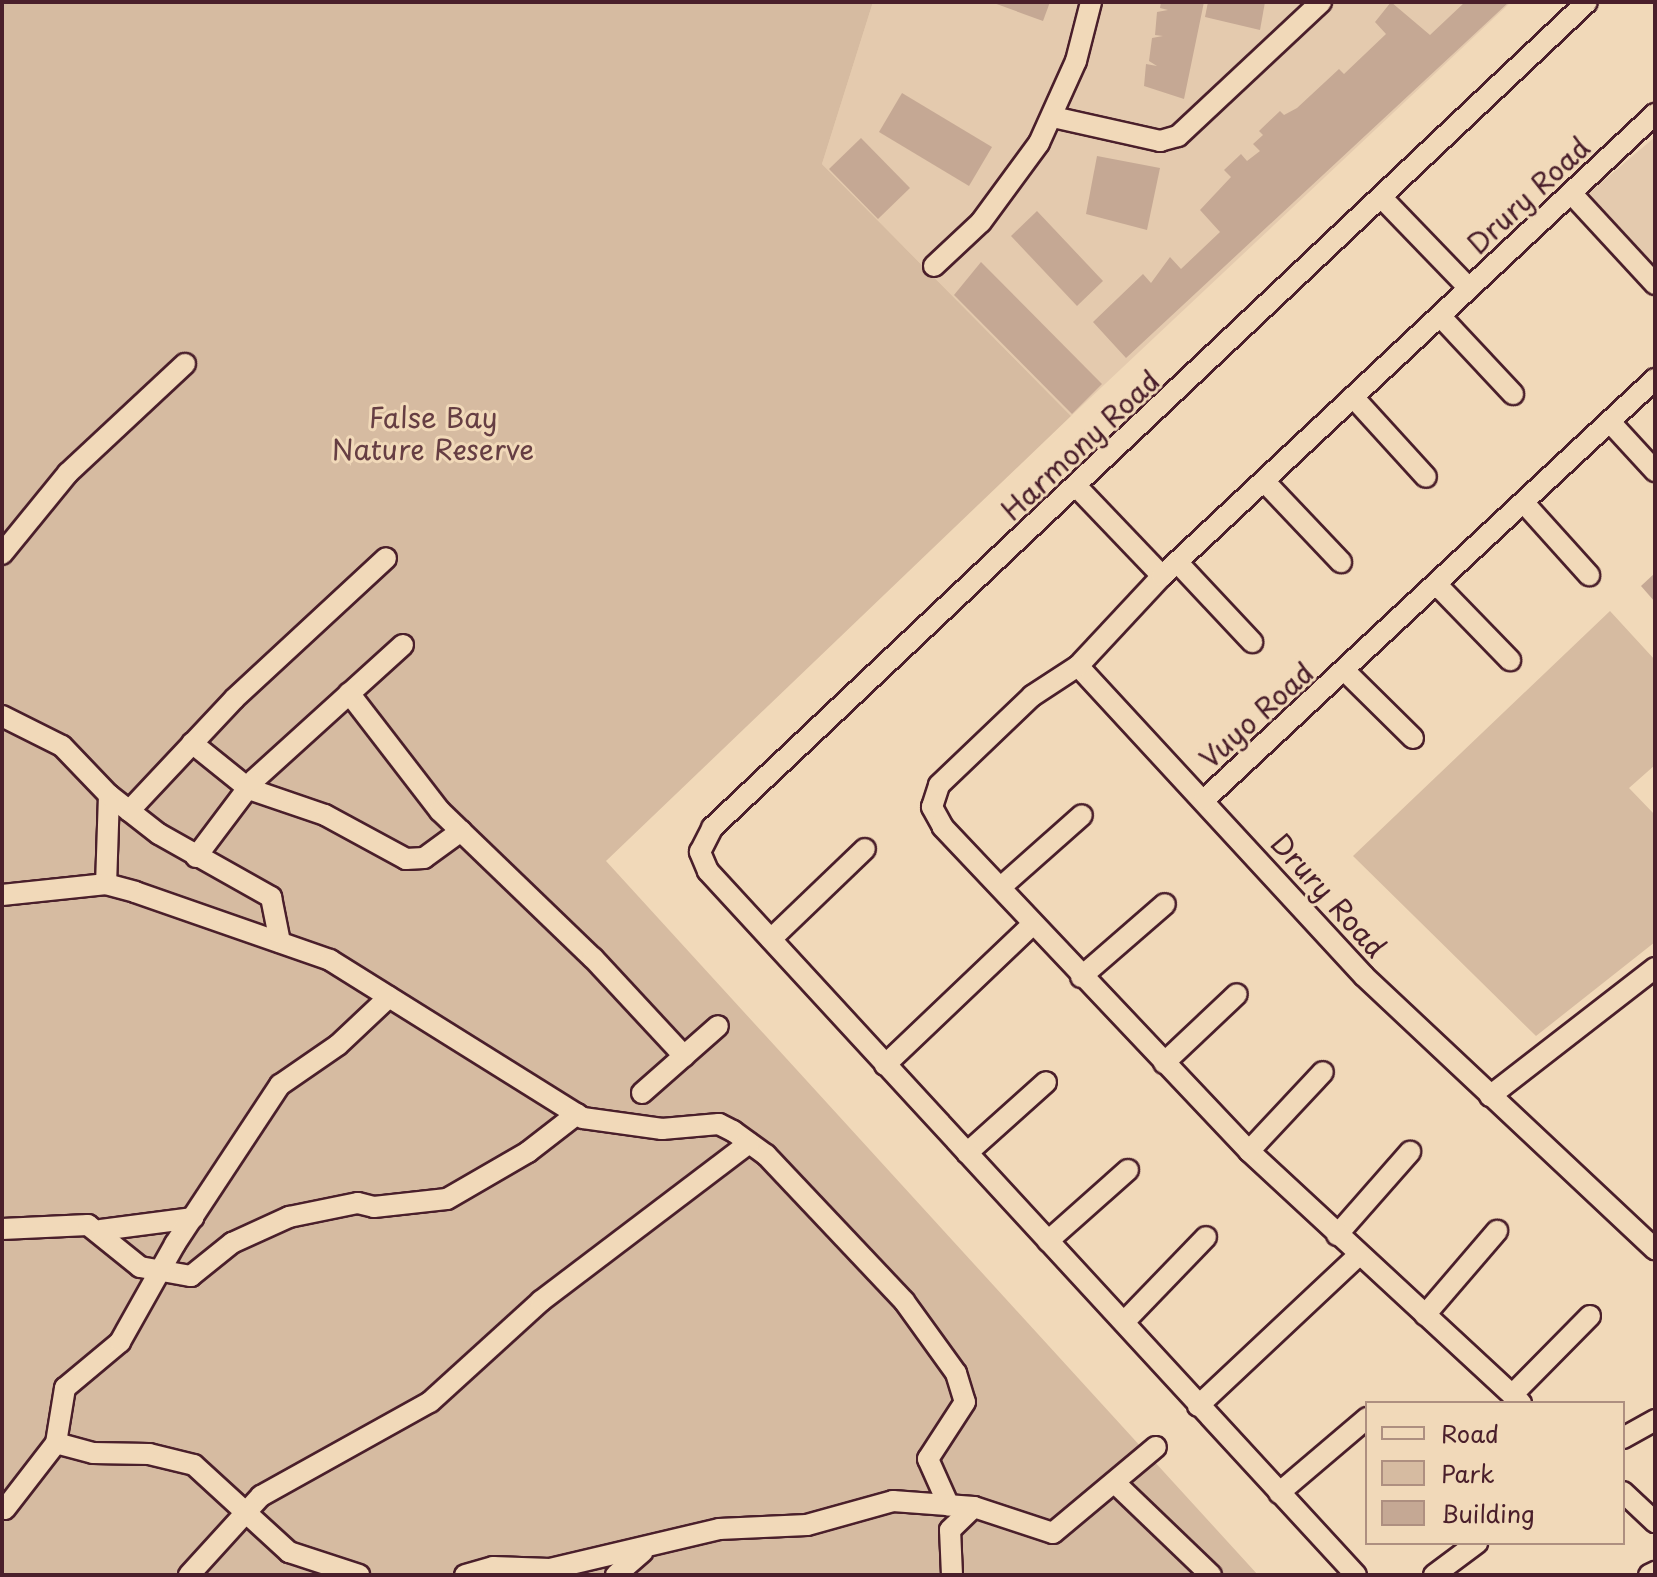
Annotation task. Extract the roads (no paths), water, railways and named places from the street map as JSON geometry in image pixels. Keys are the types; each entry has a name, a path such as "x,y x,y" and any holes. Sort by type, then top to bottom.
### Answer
{"street":[{"path":"934,266 1007,191 1053,117 1091,2"},
{"path":"1053,117 1160,141 1178,136 1321,2"},
{"name":"Harmony Road","path":"1356,1575 701,861 706,834 1077,487 1587,2"},
{"name":"Drury Road","path":"1655,114 1162,576 1078,666 1364,976 1655,1249"},
{"path":"1571,193 1655,284"},
{"path":"1382,198 1469,288"},
{"path":"1440,316 1513,394"},
{"path":"2,554 68,473 185,364"},
{"name":"Vuyo Road","path":"1204,800 1346,672 1655,379"},
{"path":"1353,397 1426,477"},
{"path":"1610,422 1655,471"},
{"path":"1264,481 1341,562"},
{"path":"1077,487 1162,576"},
{"path":"1525,504 1589,575"},
{"path":"129,811 192,743 386,558"},
{"path":"1177,562 1252,642"},
{"path":"1437,585 1510,660"},
{"path":"196,857 249,789 403,645"},
{"path":"1078,666 1032,696 934,795 943,827 1081,977 1249,1151 1516,1399 1590,1316"},
{"name":"Vuyo Road","path":"1346,672 1413,738"},
{"path":"349,693 461,831 593,958 684,1056"},
{"path":"2,716 62,746 109,795 196,857 271,897 280,942"},
{"path":"192,743 249,789 325,815 406,859 424,858 461,831"},
{"path":"106,884 109,795"},
{"path":"1001,887 1082,815"},
{"path":"771,939 865,849"},
{"path":"2,895 106,884 330,960 577,1114 606,1124 662,1129 719,1124 749,1143 904,1301 956,1373 965,1402 928,1459 949,1506"},
{"path":"1081,977 1165,904"},
{"path":"885,1065 1033,924"},
{"path":"1490,1096 1655,968"},
{"path":"1164,1063 1237,994"},
{"path":"5,1509 56,1443 65,1388 120,1342 159,1272 280,1085 389,997"},
{"path":"642,1093 718,1026"},
{"path":"1249,1151 1323,1072"},
{"path":"967,1153 1046,1082"},
{"path":"101,1230 140,1267 191,1276 232,1243 289,1217 358,1203 374,1207 447,1199 528,1152 577,1114"},
{"path":"189,1575 246,1512 294,1476 430,1402 541,1301 749,1143"},
{"path":"1337,1235 1410,1152"},
{"path":"1048,1241 1128,1170"},
{"path":"2,1229 101,1230 193,1218"},
{"path":"1425,1315 1497,1231"},
{"path":"1124,1322 1206,1237"},
{"path":"1198,1406 1359,1255"},
{"path":"1279,1493 1365,1420"},
{"path":"1625,1437 1655,1420"},
{"path":"56,1443 93,1453 149,1454 194,1465 289,1552 359,1575"},
{"path":"465,1575 493,1567 550,1569 642,1552 694,1534 807,1525 893,1501 974,1507 1053,1533 1156,1447"},
{"path":"1115,1483 1211,1575"},
{"path":"1625,1494 1655,1522"},
{"path":"952,1575 950,1530 974,1507"},
{"path":"1434,1575 1474,1545"},
{"path":"616,1575 642,1552"},
{"path":"1649,1575 1655,1572"}],"park label":[{"name":"False Bay Nature Reserve","path":"433,433"}]}
